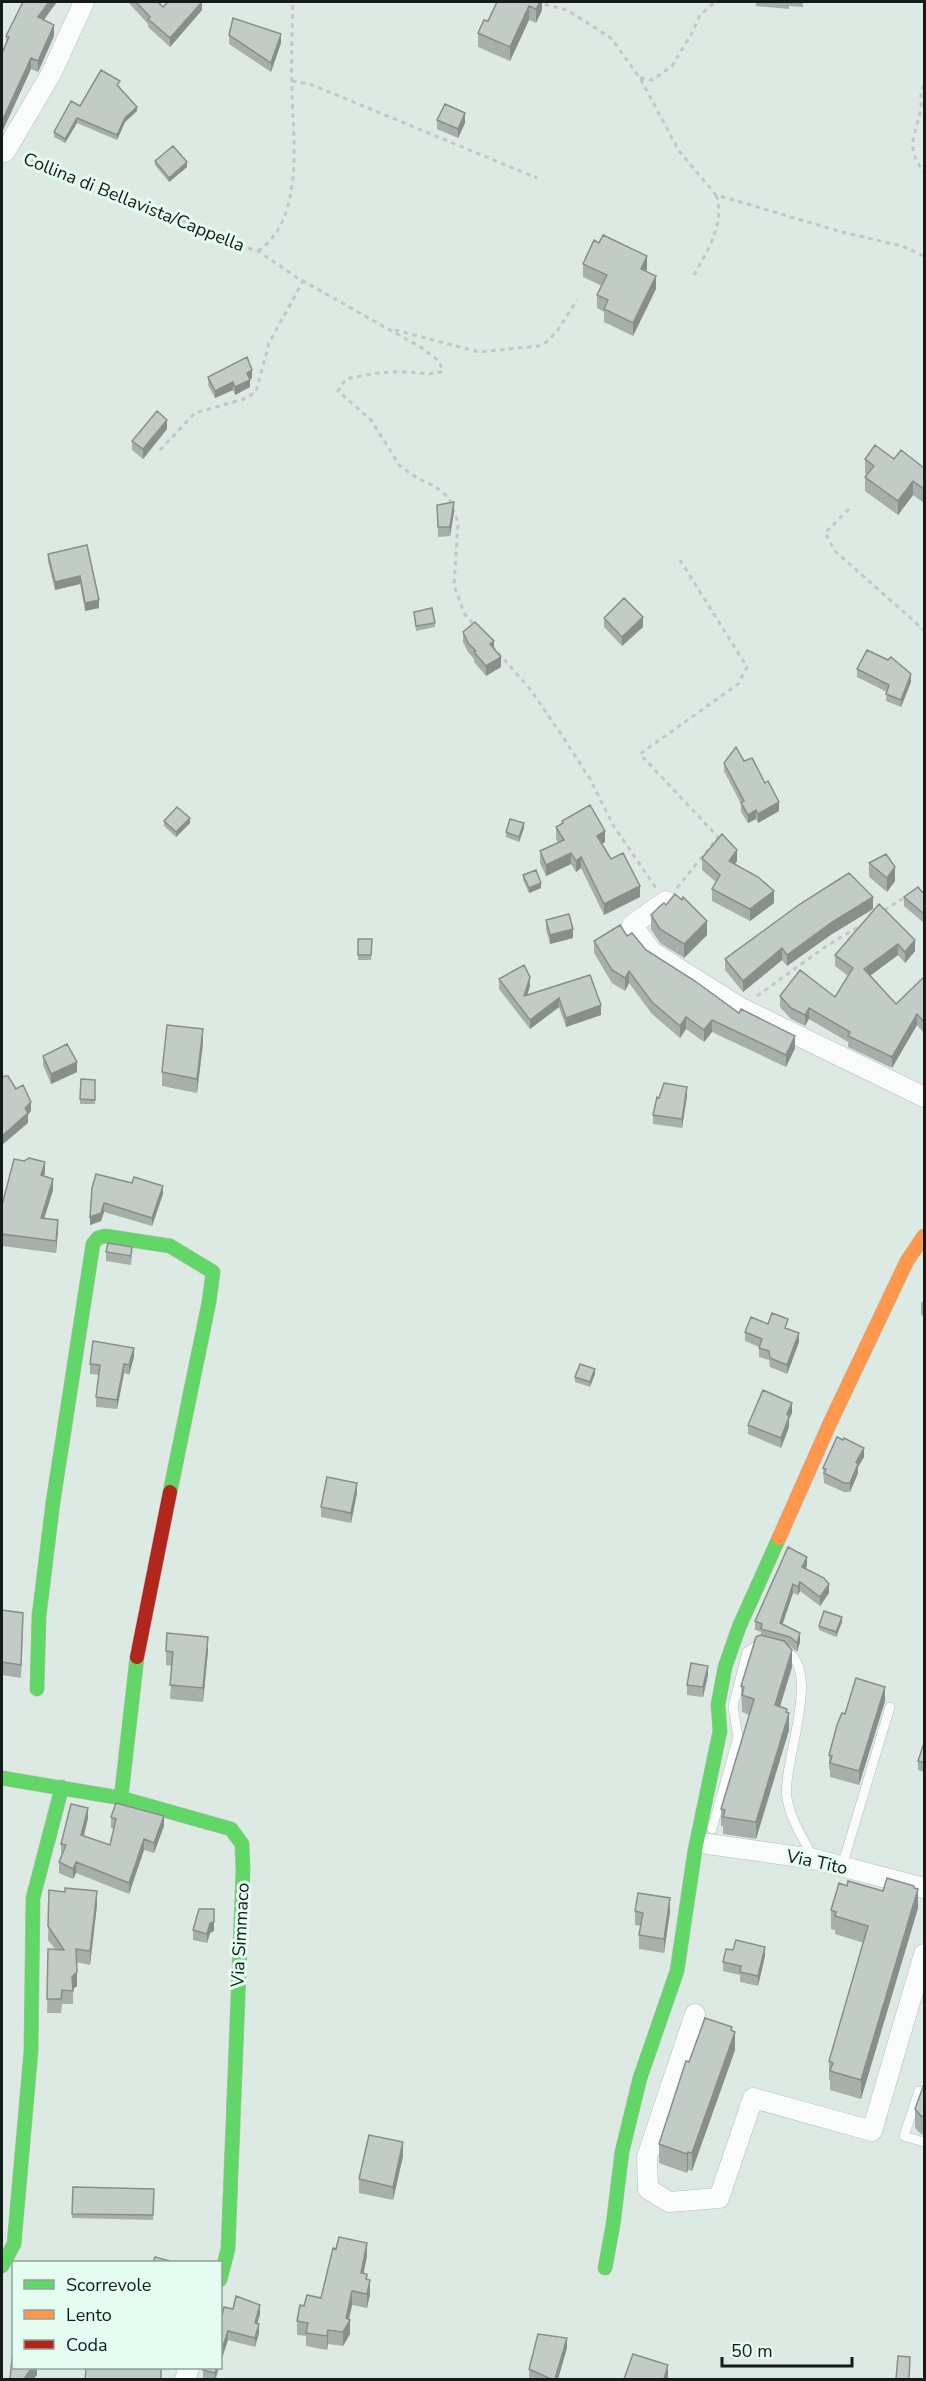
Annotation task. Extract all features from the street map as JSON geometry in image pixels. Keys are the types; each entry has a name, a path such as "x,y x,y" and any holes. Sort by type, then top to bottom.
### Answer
{"street":[{"path":"5,152 51,74 84,2"},
{"path":"666,901 655,911 632,925 652,952 741,1008 924,1097"},
{"path":"37,1689 39,1616 53,1502 93,1244 98,1238 105,1236 170,1246 213,1272 209,1302 138,1646 121,1798"},
{"path":"605,2268 622,2152 640,2078 677,1971 695,1850 720,1731 718,1705 725,1667 739,1627 830,1424 907,1261 924,1236"},
{"name":"Via Simmaco","path":"2,1778 121,1798 231,1828 242,1844 243,1871 228,2249 222,2272"},
{"path":"2,2266 14,2244 31,2050 33,1898 62,1787"},
{"name":"Via Tito","path":"708,1844 814,1859 924,1888"},
{"path":"695,2014 647,2157 648,2189 669,2202 718,2198 753,2098 872,2131 924,1954"}],"lane":[{"path":"708,1844 738,1737 733,1707 747,1652 759,1644 788,1652 798,1662 803,1683 786,1797 799,1832 814,1859"},
{"path":"842,1866 890,1707"},
{"path":"924,2093 919,2091 904,2136 924,2142"}],"path":[{"name":"Collina di Bellavista/Cappella","path":"5,152 161,211 230,242 258,251 269,243 289,203 295,158 292,2"},
{"path":"536,2 567,10 611,38 640,78 680,151 716,195 721,207 714,238 694,275"},
{"path":"640,78 652,80 672,66 700,15 715,2"},
{"path":"292,81 310,84 537,178"},
{"path":"924,85 920,91 921,110 916,122 912,148 917,163 924,172"},
{"path":"716,195 842,232 902,246 924,256"},
{"path":"258,251 440,361 443,371 430,375 404,372 367,374 346,379 338,391 371,420 400,466 436,487 449,498 458,522 454,585 464,613 478,630"},
{"path":"160,450 195,412 244,399 256,392 269,343 303,280"},
{"path":"390,329 479,352 539,346 548,341 557,331 577,300"},
{"path":"849,509 825,533 828,541 835,551 924,630"},
{"path":"486,638 530,688 590,779 613,825 666,901 718,837 640,754 738,684 747,667 680,560"},
{"path":"875,916 904,898"},
{"path":"741,1008 825,947 865,922"}],"building":[{"path":"23,2 49,2 38,17 54,25 38,61 31,58 3,119 2,53 9,37 6,36"},
{"path":"136,2 158,2 163,7 168,2 202,2 170,38 148,19 150,17"},
{"path":"497,2 540,2 536,9 529,6 510,47 478,33 484,20 488,21"},
{"path":"233,18 281,34 271,63 229,35"},
{"path":"101,70 120,81 117,85 137,107 125,118 117,135 77,118 65,139 54,132 71,101 80,106"},
{"path":"445,104 465,113 458,129 437,120"},
{"path":"173,146 187,162 169,178 155,161"},
{"path":"603,235 647,256 641,269 656,276 633,323 604,309 608,300 597,295 607,275 583,264 594,240 599,243"},
{"path":"247,357 252,370 247,373 250,380 235,387 233,382 215,391 208,377"},
{"path":"157,411 167,420 143,449 132,441"},
{"path":"875,445 894,459 901,450 924,468 924,489 913,481 898,501 865,477 874,466 865,459"},
{"path":"454,502 450,527 438,527 437,505"},
{"path":"87,545 99,600 85,603 80,576 55,582 48,554"},
{"path":"624,598 643,617 622,637 604,618"},
{"path":"432,608 435,623 416,626 414,612"},
{"path":"475,622 494,641 490,644 501,657 486,666 474,652 476,651 468,643 463,632"},
{"path":"867,650 888,660 891,657 911,674 901,700 886,694 889,685 857,669"},
{"path":"736,747 744,761 752,758 765,783 768,781 779,802 758,814 756,810 748,815 741,803 744,801 724,763"},
{"path":"590,805 605,831 597,836 611,859 623,853 640,886 604,904 581,857 576,861 571,853 546,865 540,851 564,840 556,827"},
{"path":"177,807 190,818 176,832 164,821"},
{"path":"510,819 524,823 519,837 506,832"},
{"path":"722,834 737,850 729,861 758,877 774,891 750,909 712,889 720,875 702,858"},
{"path":"886,854 895,867 887,878 869,863"},
{"path":"536,870 541,883 529,888 523,875"},
{"path":"849,873 873,897 832,922 787,955 782,948 743,981 725,959 800,904"},
{"path":"918,887 922,892 924,891 924,914 904,897"},
{"path":"675,894 682,900 683,897 707,921 684,944 660,929 651,915 664,903 666,905"},
{"path":"879,904 915,940 905,952 898,944 864,969 896,1004 924,977 924,1022 917,1014 892,1057 848,1036 850,1032 809,1008 805,1015 791,1008 780,996 800,970 835,997 853,968 835,955"},
{"path":"569,914 573,929 550,935 546,920"},
{"path":"620,925 627,936 632,933 646,950 695,981 739,1013 741,1009 795,1036 786,1055 712,1020 704,1030 686,1017 680,1026 652,1002 629,971 625,978 612,970 594,941"},
{"path":"358,939 372,939 371,955 358,955"},
{"path":"524,965 530,977 524,996 590,975 601,1005 566,1018 559,998 530,1020 499,979"},
{"path":"167,1025 203,1029 197,1079 162,1072"},
{"path":"67,1044 77,1062 51,1074 43,1056"},
{"path":"8,1076 16,1089 23,1085 31,1102 25,1108 28,1113 2,1136 2,1078"},
{"path":"81,1079 95,1080 95,1100 80,1099"},
{"path":"664,1083 687,1087 682,1119 653,1115 657,1097 659,1098"},
{"path":"29,1158 45,1162 41,1175 53,1179 41,1218 58,1220 56,1241 2,1234 2,1205 14,1159 24,1161"},
{"path":"96,1174 132,1183 134,1177 163,1186 152,1218 104,1203 101,1213 90,1217 92,1188"},
{"path":"108,1243 132,1247 131,1256 106,1252"},
{"path":"772,1313 788,1319 785,1328 799,1333 787,1365 770,1358 769,1351 759,1348 762,1339 745,1332 751,1317 768,1324"},
{"path":"93,1341 134,1348 129,1365 124,1364 117,1400 96,1397 100,1365 90,1364"},
{"path":"580,1364 595,1369 590,1382 575,1377"},
{"path":"763,1390 792,1403 781,1438 748,1425"},
{"path":"837,1437 864,1448 856,1462 858,1464 850,1483 844,1483 824,1473 826,1469 823,1468"},
{"path":"327,1477 357,1483 351,1513 321,1507"},
{"path":"788,1547 807,1557 802,1567 824,1578 829,1584 820,1597 800,1582 798,1587 793,1584 780,1623 800,1633 797,1643 790,1637 761,1629 762,1624 755,1621"},
{"path":"2,1610 23,1613 21,1665 2,1662"},
{"path":"824,1611 842,1617 836,1632 819,1626"},
{"path":"167,1633 208,1637 203,1688 170,1685 173,1652 166,1651"},
{"path":"760,1635 784,1641 792,1650 775,1705 787,1709 786,1712 789,1713 756,1822 723,1817 725,1810 721,1809 754,1699 742,1695 744,1687 741,1686 756,1637"},
{"path":"691,1663 708,1666 703,1687 687,1685"},
{"path":"856,1678 885,1687 859,1771 830,1763 832,1756 829,1755 837,1725 842,1713 845,1714"},
{"path":"924,1743 924,1763 918,1761"},
{"path":"116,1803 164,1816 154,1843 144,1839 129,1883 76,1862 73,1869 59,1862 66,1845 61,1844 71,1804 88,1808 81,1835 110,1845 116,1819 111,1817"},
{"path":"887,1878 918,1889 861,2080 830,2071 833,2063 829,2061 868,1926 835,1916 836,1912 831,1910 839,1883 847,1886 848,1881 883,1891"},
{"path":"65,1888 97,1891 90,1951 76,1949 77,1972 72,1977 73,1991 62,1990 61,1999 47,1999 48,1949 64,1950 48,1926 49,1890 65,1892"},
{"path":"638,1893 670,1898 664,1939 639,1935 643,1913 635,1911"},
{"path":"199,1909 214,1909 214,1922 210,1923 207,1934 193,1930"},
{"path":"736,1940 765,1947 758,1976 740,1972 741,1966 723,1962 726,1949 733,1950"},
{"path":"705,2018 732,2027 731,2030 735,2032 692,2153 687,2154 659,2144 686,2061 689,2062"},
{"path":"924,2084 924,2117 915,2109"},
{"path":"369,2135 403,2142 393,2187 359,2179"},
{"path":"73,2187 154,2189 153,2215 72,2214"},
{"path":"339,2237 367,2243 361,2273 367,2274 366,2279 370,2280 367,2294 352,2291 346,2318 350,2320 343,2332 328,2330 327,2336 306,2333 308,2323 297,2321 300,2305 304,2306 307,2295 321,2298 333,2248 336,2249"},
{"path":"155,2257 170,2261 153,2261"},
{"path":"236,2296 260,2305 255,2323 259,2324 255,2338 228,2331 222,2349 224,2307 233,2309"},
{"path":"538,2334 567,2338 555,2379 529,2369"},
{"path":"633,2354 668,2365 664,2379 624,2379"},
{"path":"898,2356 910,2357 909,2379 896,2379"},
{"path":"12,2358 12,2369 31,2369 24,2379 10,2379"},
{"path":"86,2369 161,2369 161,2379 85,2379"},
{"path":"203,2369 216,2369 215,2373"}],"traffic: fast":[{"path":"37,1689 39,1616 53,1502 93,1244 98,1238 105,1236 170,1246 213,1272 209,1302 170,1492"},
{"path":"605,2268 622,2152 640,2078 677,1971 695,1850 720,1731 718,1705 725,1667 739,1627 779,1538"},
{"path":"121,1798 137,1657"},
{"path":"2,1778 121,1798 231,1829 242,1844 243,1871 228,2249 222,2272"},
{"path":"2,2266 14,2244 31,2051 33,1898 62,1787"}],"traffic: slow":[{"path":"779,1538 830,1423 907,1261 924,1236"}],"traffic: jam":[{"path":"137,1657 170,1492"}]}
